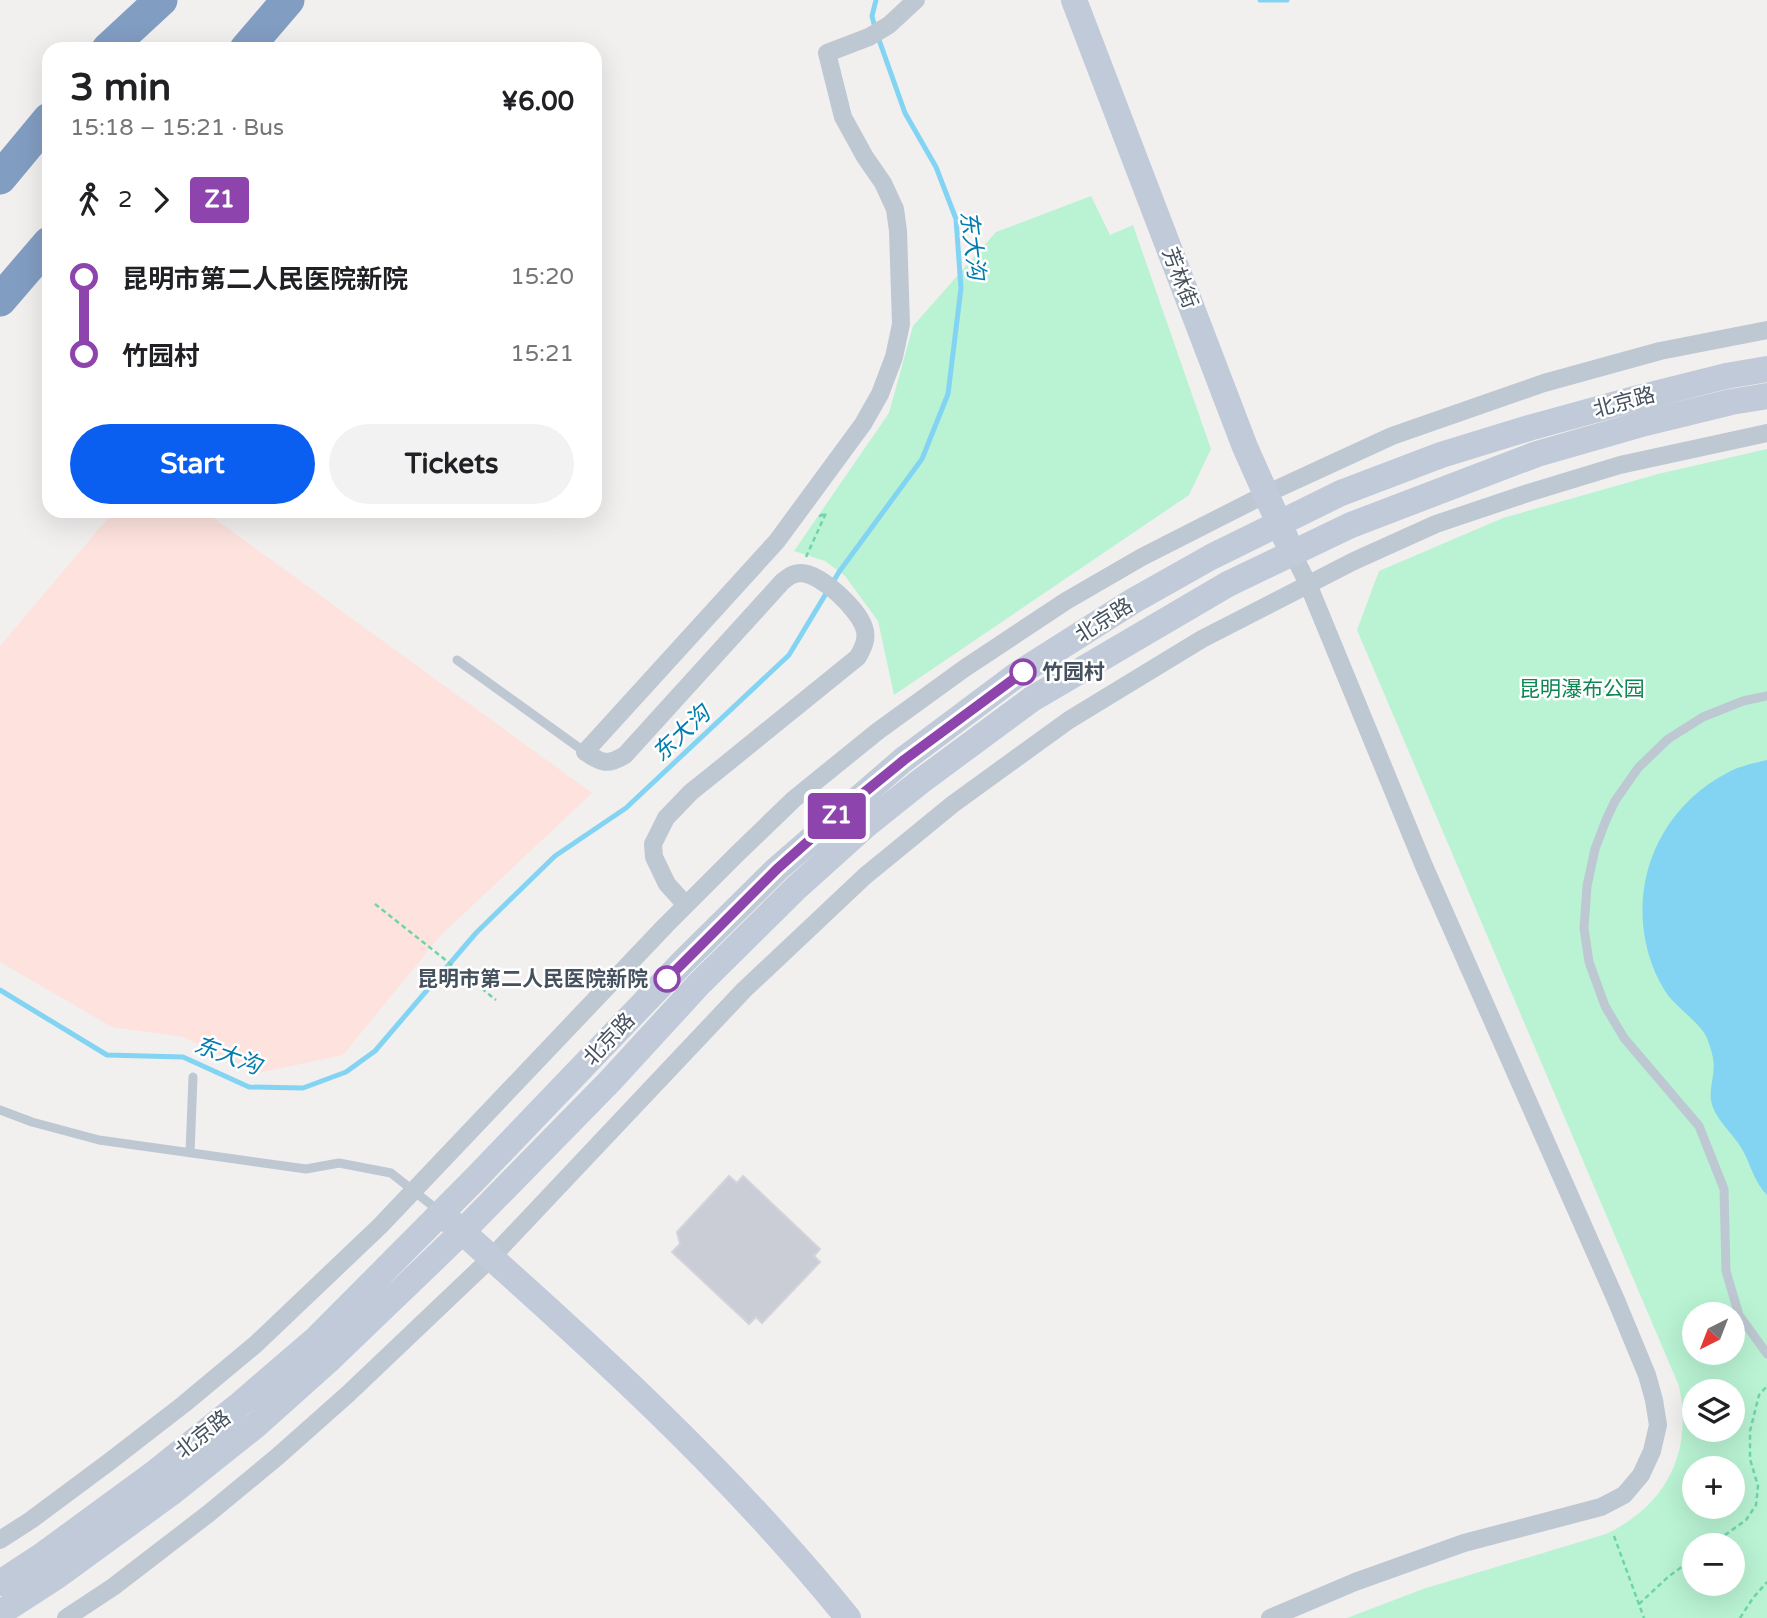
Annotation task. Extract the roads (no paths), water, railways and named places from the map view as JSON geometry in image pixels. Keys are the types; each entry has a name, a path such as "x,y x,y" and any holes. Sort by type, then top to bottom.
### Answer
{"highway":[{"path":"116,42 162,0"},
{"path":"252,42 288,0"},
{"path":"0,178 42,127"},
{"path":"0,272 42,236"},
{"path":"0,300 42,251"}],"main road":[{"name":"芳林街","path":"1074,0 1245,447 1293,554"},
{"name":"北京路","path":"0,1583 156,1472 317,1338 777,869 904,760 1018,674 1133,601 1211,557 1340,493 1441,455 1638,398 1726,376 1767,369"},
{"name":"北京路","path":"0,1613 57,1576 171,1493 255,1426 331,1358 462,1232 610,1081 699,984 796,888 920,781 1032,699 1228,584 1351,525 1537,454 1645,423 1767,396"},
{"path":"440,1213 620,1375 733,1488 812,1574 848,1618"}],"street":[{"path":"685,905 667,884 654,857 653,844 658,830 691,792 858,657 865,645 865,631 859,618 844,597 810,574 790,575 625,755 613,763 600,762 585,751 777,541 863,424 880,394 894,357 901,324 895,209 883,183 843,117 827,53 869,37 889,25 916,0"},
{"path":"0,1540 109,1462 256,1344 414,1191 685,905 794,799 878,731 965,668 1066,601 1142,557 1266,494 1392,436 1544,383 1660,351 1767,330"},
{"path":"66,1618 123,1579 208,1514 348,1394 521,1228 744,990 865,876 953,804 1069,720 1202,639 1354,561 1436,524 1620,465 1767,433"},
{"path":"1270,1618 1464,1543 1601,1507 1624,1495 1641,1475 1652,1451 1658,1425 1647,1375 1424,866 1308,584 1293,554"}],"lane":[{"path":"457,660 585,751"},
{"path":"1767,696 1743,701 1703,717 1668,739 1639,768 1615,801 1595,849 1587,886 1584,928 1589,962 1605,1006 1624,1038 1699,1126 1724,1189 1726,1271 1732,1293 1739,1315 1767,1354"},
{"path":"190,1153 194,1077"},
{"path":"0,1110 32,1122 99,1140 306,1170 339,1163 391,1173 440,1213"}],"water":[{"path":"1767,760 1767,1195 1742,1149 1713,1107 1711,1095 1714,1063 1707,1038 1671,999 1658,979 1646,943 1642,914 1644,886 1652,858 1680,809 1702,789 1727,773"}],"waterway":[{"name":"东大沟","path":"875,28 872,16 876,0"},
{"name":"东大沟","path":"1260,0 1287,0"},
{"name":"东大沟","path":"0,990 107,1055 183,1057 249,1087 303,1088 346,1072 375,1051 476,933 555,856 626,808 789,655 839,572 922,459 948,394 961,288 956,219 936,167 905,113 878,37"}],"place":[{"name":"竹园村","path":"1023,672"},
{"name":"昆明市第二人民医院新院","path":"667,979"}],"park label":[{"name":"昆明瀑布公园","path":"1582,689"}]}
